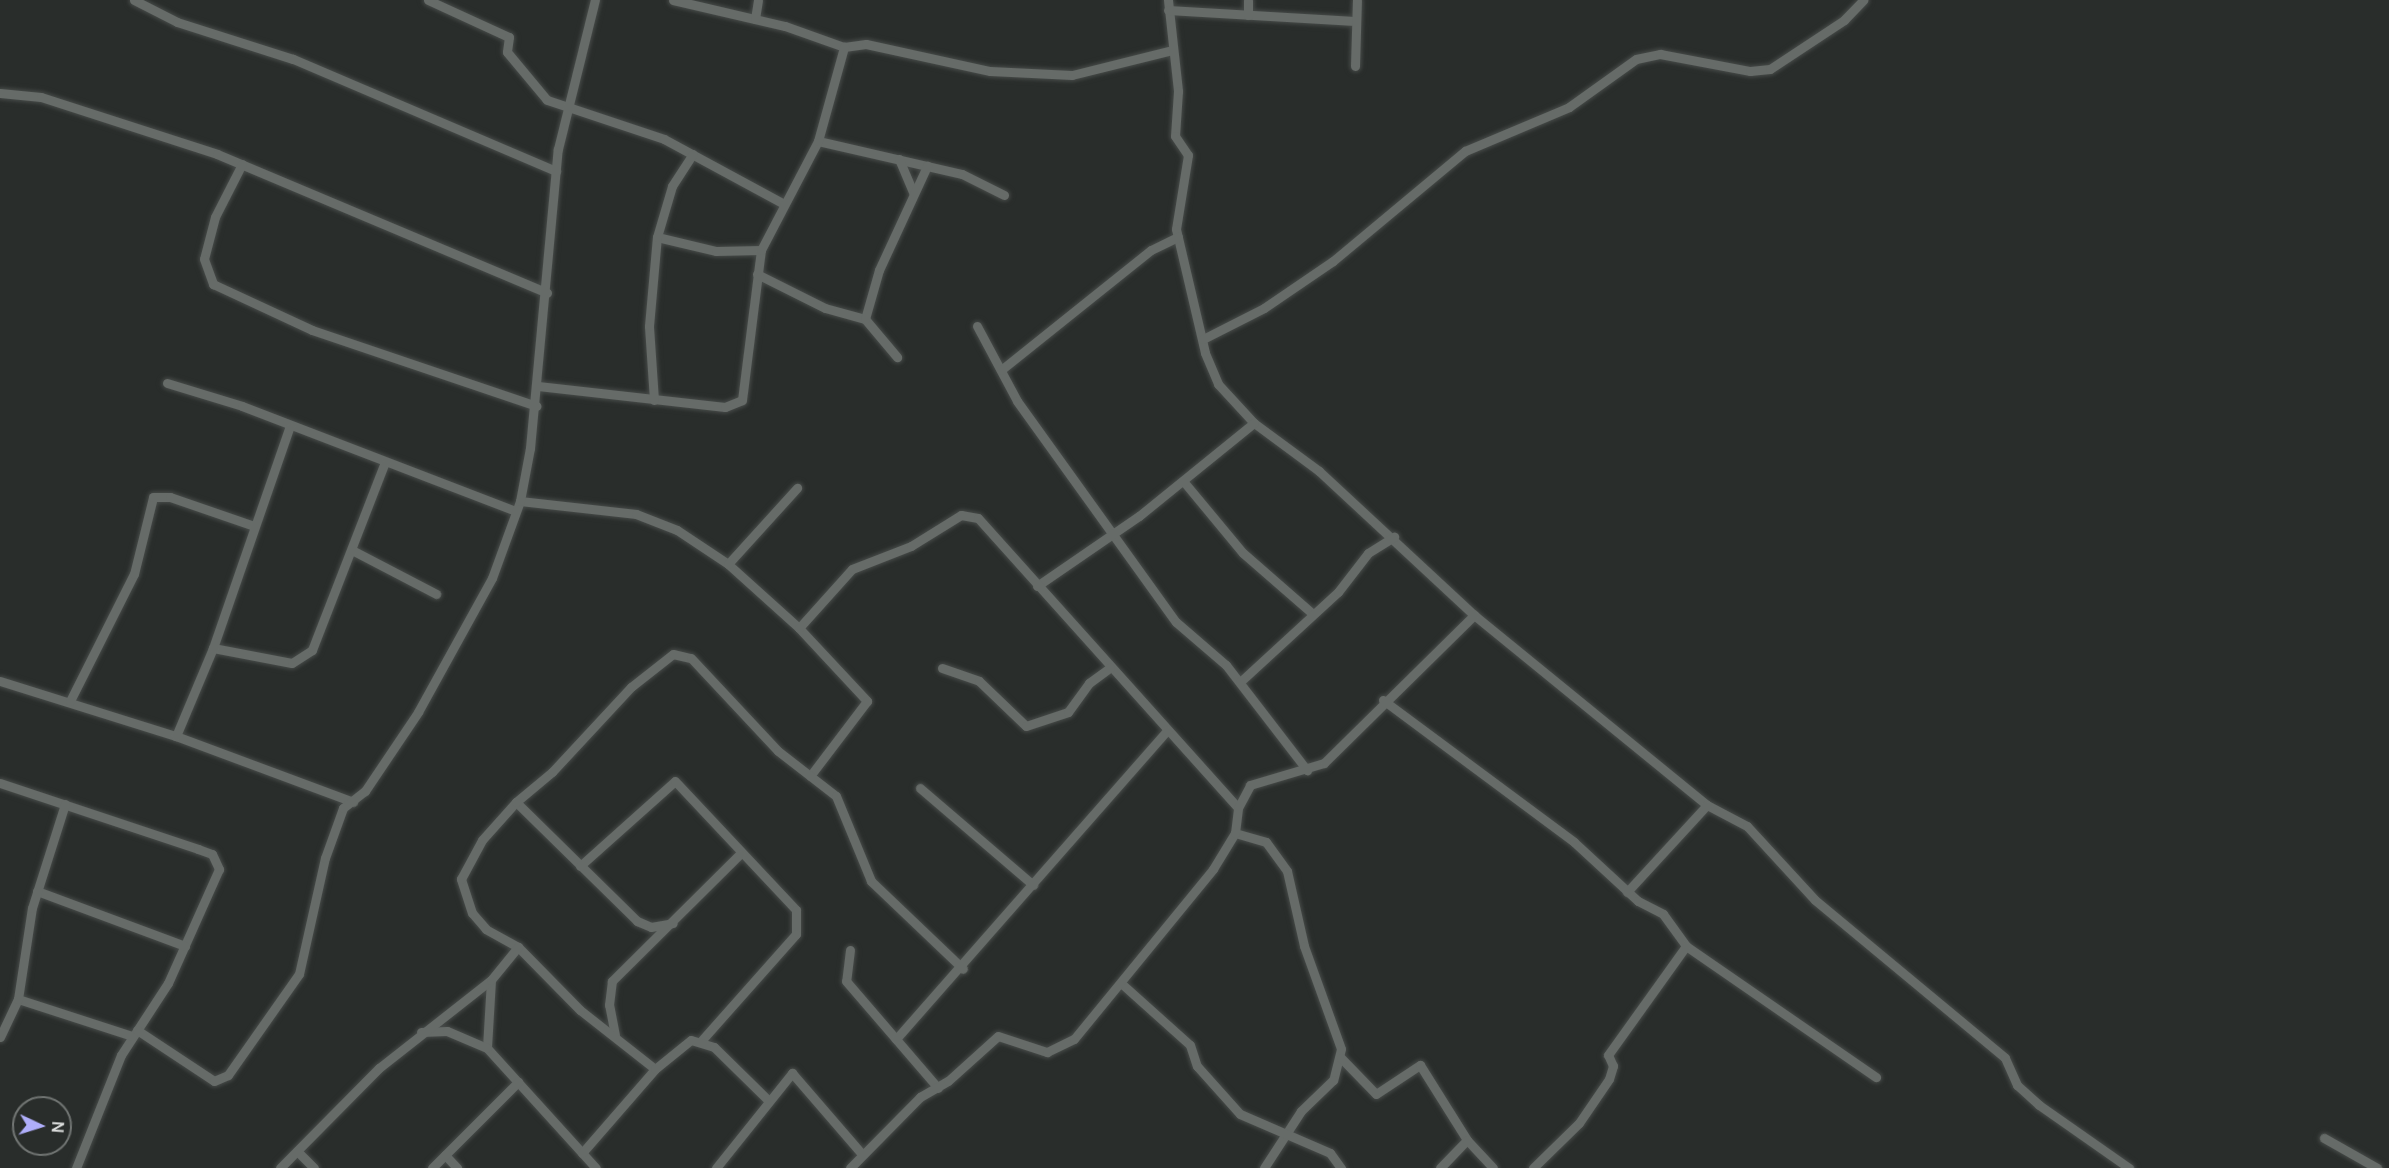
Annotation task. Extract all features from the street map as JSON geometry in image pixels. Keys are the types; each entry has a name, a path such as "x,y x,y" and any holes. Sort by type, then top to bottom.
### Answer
{"street":[{"path":"134,0 177,22 293,59 556,171"},
{"path":"428,0 509,38 507,52 547,99 567,111 635,129 693,154 784,204"},
{"path":"18,999 135,1033 214,1080 228,1075 299,974 325,858 343,808 353,802 418,712 472,623 520,501 536,406 556,171 567,111 595,0"},
{"path":"673,0 755,19 844,47 866,44 990,71 1072,75 1172,50"},
{"path":"755,19 758,0"},
{"path":"1248,0 1248,15"},
{"path":"1355,66 1357,0"},
{"path":"1203,339 1264,308 1333,261 1465,151 1563,111 1636,59 1660,54 1739,70 1770,69 1844,20 1863,0"},
{"path":"1355,21 1248,15 1168,5 1178,91 1175,136 1188,155 1178,237 1203,339 1218,384 1254,423 1394,537 1474,615 1707,805 1747,826 1815,900 2005,1058 2017,1085 2129,1168"},
{"path":"538,386 725,407 742,400 761,250 818,141 844,47"},
{"path":"0,93 41,97 242,164 547,293"},
{"path":"818,141 962,174 1004,195"},
{"path":"654,400 649,326 657,237 672,186 693,154"},
{"path":"899,159 913,192"},
{"path":"242,164 216,217 204,259 213,284 312,330 536,406"},
{"path":"865,319 913,192 927,166"},
{"path":"657,237 716,251 761,250"},
{"path":"1001,370 1151,250 1178,237"},
{"path":"757,274 825,308 865,319 897,357"},
{"path":"977,326 1040,435 1115,533 1176,622 1240,682 1307,770"},
{"path":"167,383 242,406 289,428 515,511"},
{"path":"1037,586 1184,482 1254,423"},
{"path":"176,736 213,648 289,428"},
{"path":"213,648 292,663 302,660 316,641 384,464"},
{"path":"1184,482 1243,553 1313,614"},
{"path":"728,564 797,488"},
{"path":"70,701 134,574 153,498 170,496 254,526"},
{"path":"520,501 636,514 677,530 728,564 799,628 867,701 810,776"},
{"path":"799,628 852,569 911,546 961,515 978,518 1110,668 1238,808"},
{"path":"1240,682 1338,592 1368,553 1394,537"},
{"path":"352,550 435,594"},
{"path":"850,1168 920,1097 938,1088 998,1036 1017,1038 1037,1051 1059,1047 1074,1039 1122,984 1213,869 1235,833 1238,808 1250,785 1307,770 1324,763 1383,700 1474,615"},
{"path":"655,1069 615,1035 580,1010 518,947 472,913 461,879 483,840 516,802 552,772 631,687 681,652 840,802 844,824 871,881 963,969"},
{"path":"942,668 979,681 1026,726 1068,712 1089,683 1110,668"},
{"path":"0,681 176,736 353,802"},
{"path":"1383,700 1574,843 1628,892 1663,914 1686,946 1876,1077"},
{"path":"896,1039 963,969 1167,731"},
{"path":"580,866 675,781 740,854 796,910 797,927 701,1041 676,1048 582,1153"},
{"path":"0,783 212,854 219,869 215,884 185,946 135,1033 76,1168"},
{"path":"920,788 1033,885"},
{"path":"516,802 638,921 651,927 675,923"},
{"path":"0,1037 18,999 37,891 65,804"},
{"path":"1628,892 1707,805"},
{"path":"1235,833 1266,842 1287,871 1304,946 1337,1026 1341,1058 1333,1080 1284,1134 1264,1168"},
{"path":"615,1035 609,999 612,981 675,923 740,854"},
{"path":"37,891 185,946"},
{"path":"1533,1168 1579,1123 1609,1079 1613,1066 1608,1055 1686,946"},
{"path":"280,1168 419,1032 490,980 518,947"},
{"path":"850,950 846,981 938,1088"},
{"path":"487,1048 490,980"},
{"path":"1122,984 1183,1038 1197,1066 1240,1114 1330,1153 1341,1168"},
{"path":"419,1032 447,1030 487,1048 596,1168"},
{"path":"701,1041 768,1100"},
{"path":"1341,1058 1376,1094 1420,1065 1467,1140 1493,1168"},
{"path":"716,1168 786,1075 799,1076 862,1154"},
{"path":"432,1168 518,1082"},
{"path":"2324,1138 2378,1168"},
{"path":"1440,1168 1467,1140"},
{"path":"297,1151 314,1168"},
{"path":"445,1155 457,1168"}]}
